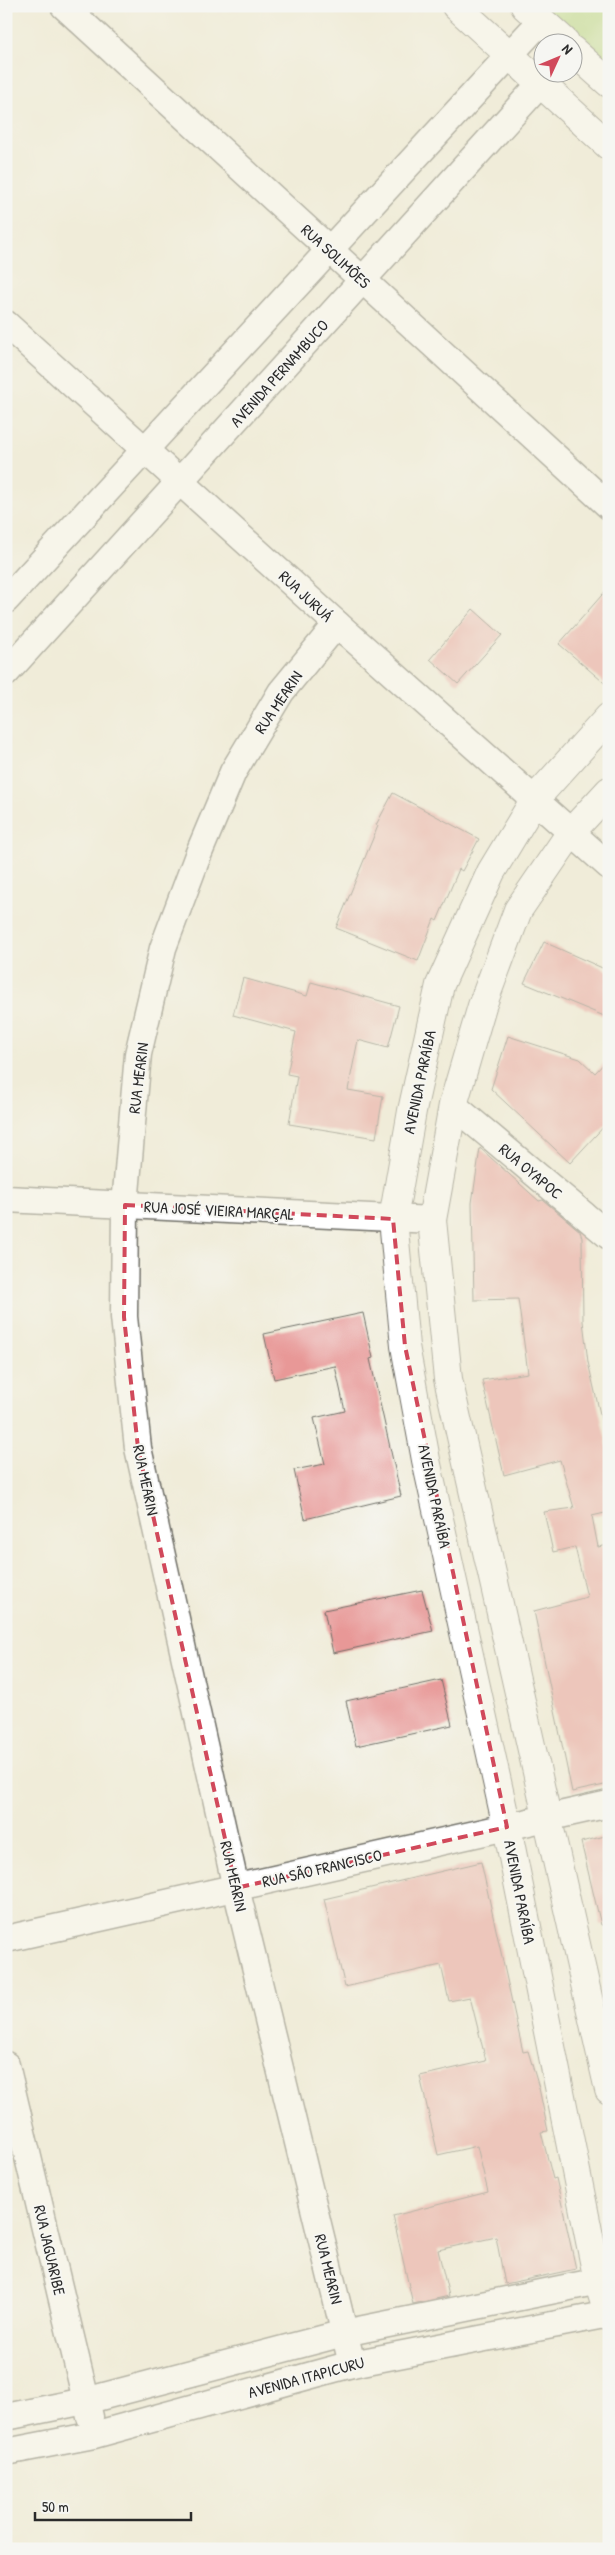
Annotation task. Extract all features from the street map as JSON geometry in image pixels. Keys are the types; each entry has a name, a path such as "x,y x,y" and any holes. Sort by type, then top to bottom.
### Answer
{"main road":[{"path":"456,6 509,55 532,69"},
{"path":"533,13 554,32"},
{"path":"582,59 609,83"},
{"path":"550,82 609,146"},
{"name":"AVENIDA PARAÍBA","path":"608,2315 603,2280 435,1498 405,1346 393,1219 412,1111 440,985 491,872 534,799 609,717"},
{"path":"609,791 572,831 518,910 482,1006 453,1105 432,1220 448,1379 609,2090"},
{"path":"435,1498 472,1489"}],"street":[{"name":"RUA SOLIMÕES","path":"64,6 609,506"},
{"path":"6,600 509,55 533,13"},
{"name":"AVENIDA PERNAMBUCO","path":"6,673 542,82"},
{"name":"RUA JURUÁ","path":"6,324 336,624 572,831 609,866"},
{"name":"RUA MEARIN","path":"336,624 282,692 233,772 198,855 163,948 138,1054 125,1205 124,1317 138,1448 236,1888 352,2364"},
{"name":"RUA OYAPOC","path":"453,1105 609,1236"},
{"name":"RUA JOSÉ VIEIRA MARÇAL","path":"6,1199 432,1220"},
{"name":"RUA SÃO FRANCISCO","path":"6,1939 609,1804"},
{"name":"RUA JAGUARIBE","path":"6,2065 94,2435"},
{"name":"AVENIDA ITAPICURU","path":"6,2417 85,2400 344,2333 603,2280"},
{"name":"AVENIDA ITAPICURU","path":"6,2452 94,2435 352,2364 608,2315"}],"highlighted area":[{"path":"125,1205 393,1219 405,1346 507,1827 236,1888 138,1448 124,1317"}],"green space":[{"path":"534,6 609,6 609,74 582,50 582,32 563,32"}],"building":[{"path":"609,587 609,687 559,644"},
{"path":"473,609 502,635 458,684 430,659"},
{"path":"393,793 479,839 462,871 459,869 437,921 434,919 418,961 336,928 378,826 376,825"},
{"path":"544,942 609,971 609,1018 524,983"},
{"path":"243,978 307,996 311,982 399,1006 388,1048 358,1040 348,1090 383,1096 376,1138 289,1124 297,1076 287,1074 296,1032 233,1015"},
{"path":"508,1036 580,1059 595,1073 609,1058 609,1121 570,1163 491,1089"},
{"path":"480,1148 539,1201 543,1200 580,1231 582,1238 583,1321 588,1362 609,1453 609,1512 592,1516 598,1547 609,1545 609,1784 572,1792 534,1611 587,1597 575,1547 553,1552 544,1512 574,1508 560,1460 504,1475 482,1380 528,1373 518,1299 474,1300 472,1203"},
{"path":"363,1313 373,1358 370,1359 401,1496 305,1519 294,1470 325,1464 314,1418 345,1411 335,1366 274,1379 264,1334"},
{"path":"422,1590 433,1631 333,1653 324,1610"},
{"path":"441,1680 452,1725 356,1746 346,1701"},
{"path":"609,1835 609,1924 601,1925 581,1842"},
{"path":"481,1862 523,2052 528,2051 539,2088 548,2131 541,2132 553,2179 556,2178 576,2269 505,2284 496,2237 438,2250 449,2296 413,2304 393,2216 488,2192 477,2146 438,2155 420,2076 486,2061 470,1997 449,2001 441,1965 345,1987 324,1899"}]}
